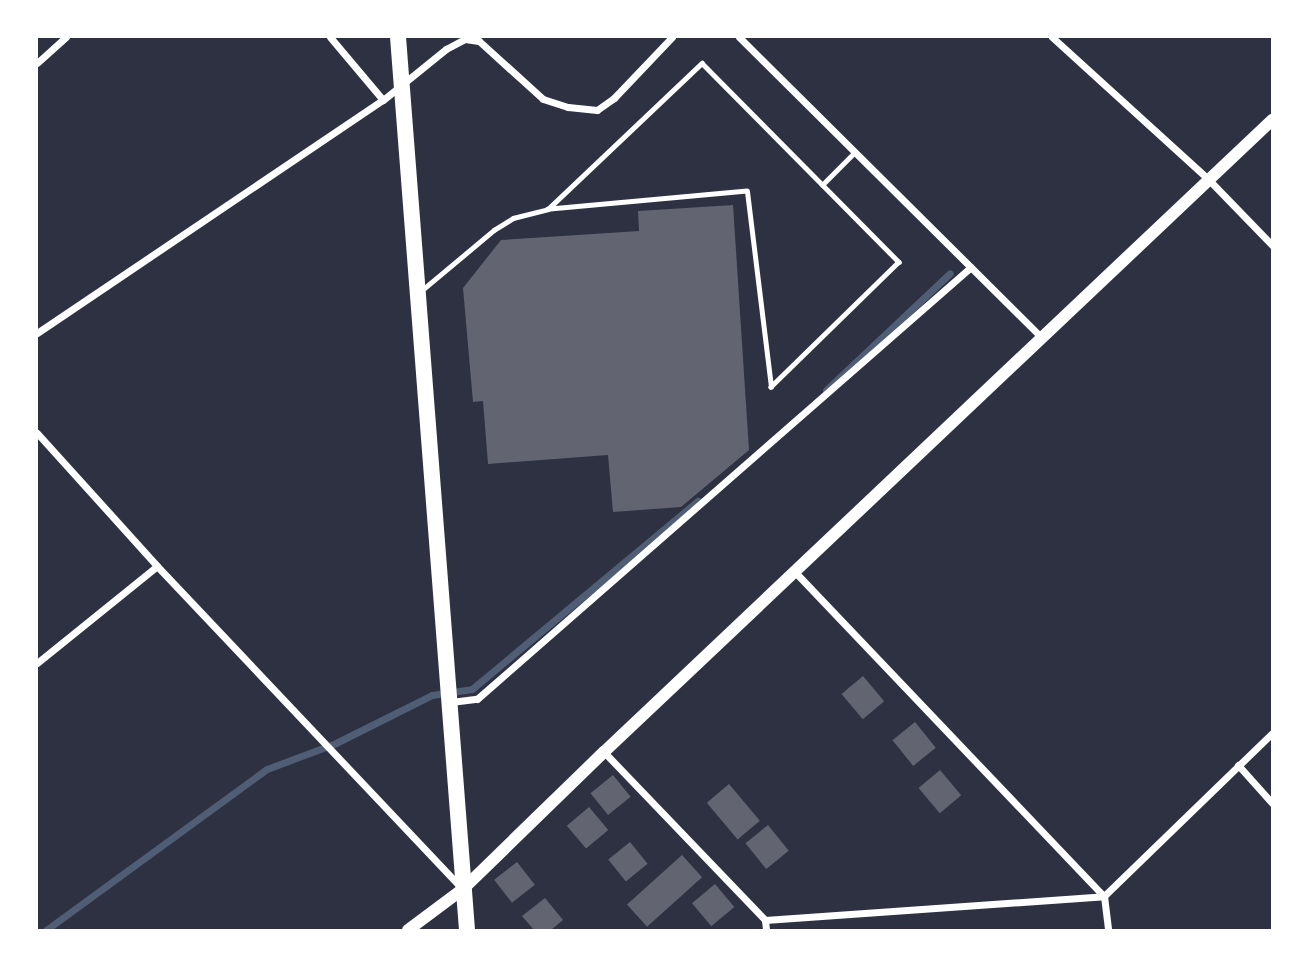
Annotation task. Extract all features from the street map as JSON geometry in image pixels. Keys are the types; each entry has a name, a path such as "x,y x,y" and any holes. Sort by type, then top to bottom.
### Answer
{"highway":[{"path":"398,37 467,930"}],"street":[{"path":"37,63 66,37"},
{"path":"330,37 383,100"},
{"path":"37,332 383,100 446,50 465,39 479,41 543,99 568,107 597,110 614,98 672,37"},
{"path":"739,37 1042,338"},
{"path":"1052,37 1209,180 1272,245"},
{"path":"408,930 463,889 604,752 1272,120"},
{"path":"450,696 477,699 971,267"},
{"path":"37,433 157,566 463,889"},
{"path":"37,663 157,566"},
{"path":"795,572 1104,896 1108,930"},
{"path":"765,919 1104,896 1272,733"},
{"path":"604,752 765,919 765,930"},
{"path":"1238,765 1272,803"}],"lane":[{"path":"418,294 494,230 513,218 548,209 747,191 771,387 899,262 702,63 548,209"},
{"path":"822,185 855,152"}],"building":[{"path":"733,205 749,450 681,507 613,512 608,455 488,464 483,401 473,402 463,288 501,240 639,231 638,211"},
{"path":"863,676 884,701 863,719 842,694"},
{"path":"915,722 936,748 913,766 892,740"},
{"path":"940,770 961,795 940,813 919,788"},
{"path":"613,775 631,797 608,815 590,793"},
{"path":"729,784 760,821 738,839 707,803"},
{"path":"589,807 608,830 586,849 567,826"},
{"path":"768,825 789,851 766,869 745,843"},
{"path":"630,842 648,864 626,881 608,860"},
{"path":"682,855 702,877 647,927 627,905"},
{"path":"517,862 535,885 512,903 494,880"},
{"path":"715,884 734,907 711,926 692,903"},
{"path":"545,898 563,920 551,930 534,930 522,916"}],"waterway":[{"path":"826,390 950,273"},
{"path":"46,930 267,769 336,743 432,695 472,689 698,501"}]}
